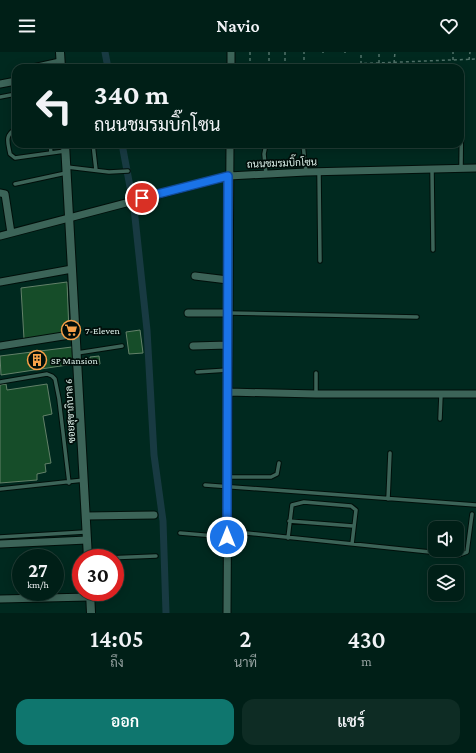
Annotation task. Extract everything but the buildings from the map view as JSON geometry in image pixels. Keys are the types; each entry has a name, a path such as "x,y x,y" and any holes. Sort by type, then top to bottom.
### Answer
{"street":[{"path":"60,52 60,64"},
{"path":"231,52 231,64"},
{"path":"0,84 12,82"},
{"name":"ซอยสุขาภิบาล 6","path":"65,148 88,549"},
{"path":"227,613 228,176 230,148"},
{"name":"ถนนชมรมบิ๊กโซน","path":"0,236 228,176 306,172 476,168"},
{"path":"0,194 5,194 10,233"},
{"path":"0,282 72,269"},
{"path":"195,276 228,280"},
{"path":"188,313 228,314"},
{"path":"0,346 76,334"},
{"path":"192,346 228,345"},
{"path":"228,392 316,394 476,394"},
{"path":"86,516 154,515"},
{"path":"0,544 87,536"},
{"path":"0,599 72,595"},
{"path":"90,601 91,613"}],"lane":[{"path":"0,97 12,95"},
{"path":"12,131 8,137 10,154 12,157 18,158 51,153 63,148"},
{"path":"50,148 51,153"},
{"path":"93,148 96,170"},
{"path":"265,148 264,154 266,174"},
{"path":"303,148 306,172"},
{"path":"461,148 461,168"},
{"path":"432,169 433,250"},
{"path":"14,184 67,170 96,170 109,172 128,171"},
{"path":"319,172 320,261"},
{"path":"228,314 416,317"},
{"path":"77,353 122,346"},
{"path":"197,372 228,370"},
{"path":"316,373 316,394"},
{"path":"0,382 47,374 52,376 59,399 69,483"},
{"path":"440,419 441,395"},
{"path":"388,499 390,453"},
{"path":"228,476 271,477 277,474 278,463"},
{"path":"0,489 69,483 84,480"},
{"path":"205,485 476,506"},
{"path":"288,538 292,505 310,502 351,506 356,510 352,544"},
{"path":"180,533 288,538 459,555 466,552 472,514"},
{"path":"289,521 353,526"},
{"path":"0,537 87,536"},
{"path":"124,557 156,556"}],"path":[{"path":"250,52 250,64"},
{"path":"269,52 269,64"},
{"path":"285,52 285,64"},
{"path":"304,52 304,64"},
{"path":"361,52 361,64 476,59"},
{"path":"379,52 379,63"},
{"path":"394,52 394,62"},
{"path":"453,60 454,52"},
{"path":"469,60 470,52"}],"waterway":[{"path":"105,52 107,64"},
{"path":"123,148 134,208 147,330 154,455 163,521 166,613"}],"place":[{"name":"7-Eleven","path":"71,330"},
{"name":"SP Mansion","path":"37,360"}],"route":[{"path":"142,198 228,176 227,537"}]}
